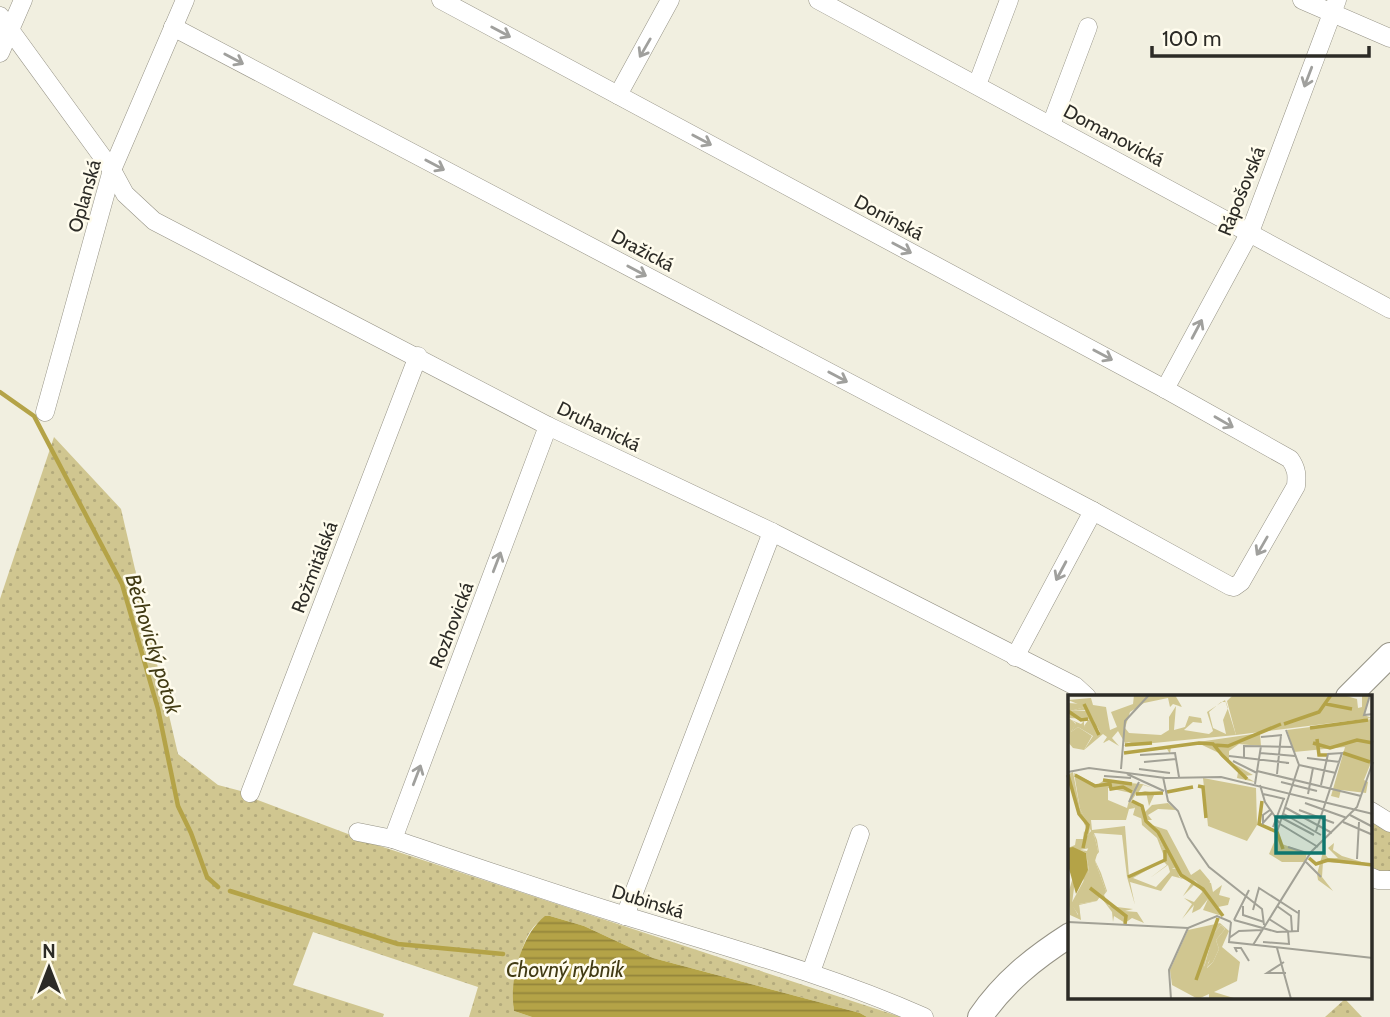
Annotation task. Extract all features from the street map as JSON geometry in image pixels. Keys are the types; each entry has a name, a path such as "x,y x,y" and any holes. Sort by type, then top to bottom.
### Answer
{"street":[{"path":"0,53 5,23 23,0"},
{"name":"Oplanská","path":"45,412 112,170 186,0"},
{"name":"Donínská","path":"441,0 1165,389 1290,459 1295,466 1296,486"},
{"path":"618,95 670,0"},
{"name":"Domanovická","path":"818,0 1390,309"},
{"path":"976,85 1009,0"},
{"path":"1301,0 1335,7 1390,38"},
{"name":"Rápošovská","path":"1165,389 1250,232 1335,7"},
{"name":"Druhanická","path":"5,23 112,170 125,194 154,221 548,426 772,532 1074,686 1085,695"},
{"name":"Dražická","path":"173,27 1234,587 1241,582 1296,486"},
{"path":"1051,125 1088,27"},
{"name":"Rožmitálská","path":"250,793 418,356"},
{"name":"Rozhovická","path":"393,839 548,426"},
{"path":"1015,657 1093,511"},
{"path":"625,916 772,532"},
{"path":"1350,695 1390,655"},
{"path":"1372,812 1390,822"},
{"name":"Dubinská","path":"358,832 393,839 625,916 810,972 881,998 923,1017"},
{"path":"810,972 860,834"},
{"path":"1372,877 1390,880"},
{"path":"980,1017 998,991 1038,956 1068,936"}],"shaded area":[{"path":"54,437 121,509 178,754 218,785 256,795 255,799 380,846 901,1017 867,1017 653,958 584,926 550,916 532,929 523,946 517,968 514,1011 532,1017 469,1017 478,987 313,932 293,985 384,1014 383,1017 0,1017 0,599"},
{"path":"1372,818 1390,831 1390,874 1372,871"},
{"path":"1346,1000 1362,1017 1325,1017"}],"water":[{"name":"Chovný rybník","path":"545,916 584,926 653,958 867,1017 532,1017 514,1011 513,986 523,946"}],"waterway":[{"name":"Běchovický potok","path":"0,392 34,416 122,584 158,709 178,806 207,877 218,887"},
{"name":"Běchovický potok","path":"230,891 398,944 503,954"}]}
